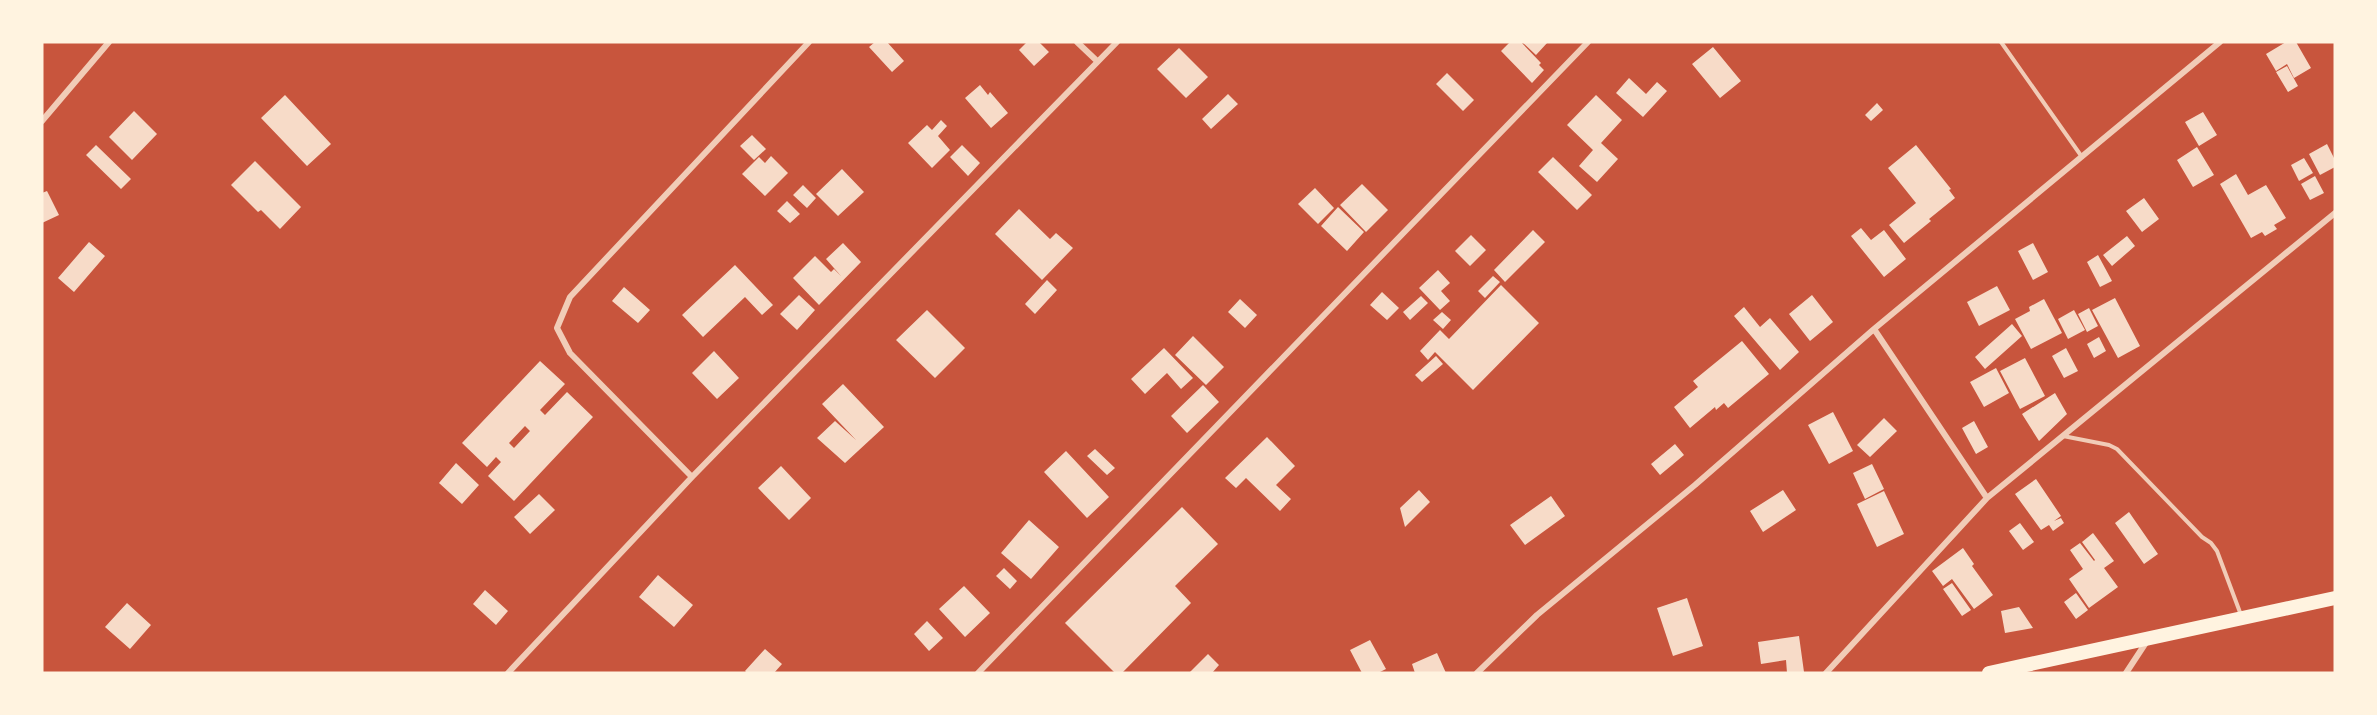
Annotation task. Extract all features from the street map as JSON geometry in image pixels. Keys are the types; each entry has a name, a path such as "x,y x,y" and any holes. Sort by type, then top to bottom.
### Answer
{"main road":[{"path":"1989,673 2335,598"}],"street":[{"path":"42,120 109,42"},
{"path":"692,477 570,353 557,328 570,297 809,42"},
{"path":"1077,42 1097,61"},
{"path":"508,673 692,477 1117,42"},
{"path":"978,673 1588,42"},
{"path":"1477,673 1537,615 1695,485 1874,329 2220,42"},
{"path":"1826,673 1987,498 2335,213"},
{"path":"1874,329 1987,498"},
{"path":"2126,673 2149,638"}],"lane":[{"path":"2001,42 2082,157"},
{"path":"2063,436 2109,445 2117,449 2202,537 2211,543 2217,551 2243,618"}],"building":[{"path":"875,42 887,42 904,61 892,72 869,47"},
{"path":"1027,42 1039,42 1049,52 1034,66 1019,50"},
{"path":"1510,42 1521,42 1541,63 1539,65 1544,70 1532,83 1501,51"},
{"path":"1522,42 1548,42 1536,55"},
{"path":"2286,42 2296,42 2311,68 2294,78 2287,64 2276,71 2266,54"},
{"path":"1713,47 1741,81 1720,98 1692,64"},
{"path":"1179,48 1208,77 1186,98 1157,69"},
{"path":"2287,66 2298,86 2288,92 2276,72"},
{"path":"1447,73 1474,100 1463,111 1436,84"},
{"path":"1629,78 1646,94 1657,82 1667,91 1643,117 1616,93"},
{"path":"980,85 988,95 990,92 1008,113 991,128 965,98"},
{"path":"1228,94 1238,104 1211,129 1202,119"},
{"path":"285,95 331,144 307,166 261,118"},
{"path":"1596,95 1622,120 1601,143 1618,159 1597,182 1579,166 1593,150 1567,125"},
{"path":"1877,103 1883,110 1871,121 1865,115"},
{"path":"134,111 157,134 132,160 109,137"},
{"path":"2203,112 2217,135 2199,146 2185,122"},
{"path":"941,120 947,126 938,136 950,150 932,168 908,143 927,125 932,130"},
{"path":"752,135 766,149 754,160 740,146"},
{"path":"2327,144 2335,160 2335,167 2320,175 2309,154"},
{"path":"96,145 131,179 121,189 86,155"},
{"path":"962,145 980,163 968,176 950,157"},
{"path":"1916,145 1951,189 1949,190 1955,198 1904,243 1889,225 1916,203 1888,168"},
{"path":"2197,147 2214,175 2193,187 2177,160"},
{"path":"771,156 788,173 765,196 742,174 759,157 765,163"},
{"path":"1553,157 1592,195 1577,210 1538,172"},
{"path":"2304,158 2313,173 2299,181 2291,165"},
{"path":"255,161 301,207 280,229 261,210 258,212 231,185"},
{"path":"842,169 864,192 838,216 816,194"},
{"path":"2236,174 2248,195 2266,185 2286,218 2274,225 2277,229 2265,236 2262,232 2251,238 2220,184"},
{"path":"2315,176 2324,193 2310,200 2301,184"},
{"path":"1362,184 1388,210 1366,232 1340,205"},
{"path":"803,185 816,198 807,208 793,195"},
{"path":"1315,188 1334,208 1318,224 1298,204"},
{"path":"47,191 59,215 42,223 42,193"},
{"path":"2144,198 2159,219 2142,232 2126,211"},
{"path":"787,201 800,214 790,223 777,211"},
{"path":"1338,207 1364,232 1347,251 1321,226"},
{"path":"1019,209 1050,239 1056,233 1073,248 1042,280 995,234"},
{"path":"1861,228 1871,240 1884,230 1906,259 1884,277 1851,236"},
{"path":"1533,230 1545,242 1505,282 1494,270"},
{"path":"1471,235 1486,250 1470,266 1455,251"},
{"path":"2127,236 2135,246 2112,266 2103,255"},
{"path":"89,242 105,256 74,292 58,278"},
{"path":"843,243 861,262 819,305 793,278 815,256 831,272 834,269 841,276 826,259"},
{"path":"2033,243 2048,272 2033,280 2018,251"},
{"path":"2098,255 2112,281 2100,287 2087,262"},
{"path":"735,265 773,305 762,315 745,297 703,337 682,315"},
{"path":"1438,270 1450,283 1441,291 1450,301 1440,310 1419,288"},
{"path":"1493,276 1500,282 1485,298 1478,291"},
{"path":"1047,280 1057,290 1035,314 1025,304"},
{"path":"1501,285 1539,323 1473,390 1435,352 1428,360 1420,351 1440,330 1449,339"},
{"path":"1997,286 2010,310 1979,326 1967,302"},
{"path":"624,287 650,310 638,323 612,301"},
{"path":"1382,292 1399,308 1387,320 1370,305"},
{"path":"799,295 815,310 797,330 780,314"},
{"path":"1812,295 1833,322 1810,341 1789,314"},
{"path":"1421,296 1428,303 1410,320 1403,312"},
{"path":"2115,298 2140,346 2118,358 2092,310"},
{"path":"1240,299 1257,315 1245,328 1228,312"},
{"path":"2044,299 2062,333 2031,349 2015,319 2030,311 2029,307"},
{"path":"1744,307 1760,327 1770,318 1799,352 1780,370 1734,316"},
{"path":"2089,308 2098,326 2087,332 2078,314"},
{"path":"927,310 965,348 935,378 896,340"},
{"path":"2074,310 2085,330 2068,339 2058,319"},
{"path":"1442,312 1451,320 1443,329 1433,320"},
{"path":"2012,324 2022,336 1985,369 1975,357"},
{"path":"1193,336 1224,367 1206,385 1175,355"},
{"path":"2099,337 2106,351 2094,358 2087,344"},
{"path":"1742,341 1769,374 1728,408 1724,403 1716,410 1715,407 1690,428 1674,407 1698,387 1693,381"},
{"path":"1164,348 1193,378 1181,389 1167,373 1145,394 1131,379"},
{"path":"2066,348 2078,371 2064,378 2052,356"},
{"path":"714,351 739,378 717,399 692,373"},
{"path":"1436,356 1443,364 1422,382 1415,375"},
{"path":"2025,358 2045,396 2020,409 2000,371"},
{"path":"540,361 565,384 540,410 545,415 567,392 593,417 514,501 488,476 501,462 496,457 487,467 462,443","holes":["525,426 530,431 514,448 509,443"]},
{"path":"1996,368 2009,393 1984,407 1970,382"},
{"path":"843,384 884,427 845,463 817,438 835,421 856,440 822,404"},
{"path":"1203,385 1219,402 1187,433 1171,416"},
{"path":"2055,393 2067,414 2039,441 2022,414"},
{"path":"1833,412 1853,451 1829,464 1808,425"},
{"path":"1884,418 1897,431 1870,457 1857,445"},
{"path":"1974,421 1988,447 1976,454 1962,428"},
{"path":"1267,437 1295,466 1276,485 1291,499 1280,511 1246,478 1236,488 1225,478"},
{"path":"1675,444 1684,455 1660,475 1651,464"},
{"path":"1095,449 1115,468 1107,475 1087,456"},
{"path":"1066,451 1109,497 1087,518 1044,472"},
{"path":"456,463 479,485 462,504 439,483"},
{"path":"1872,464 1884,489 1865,499 1853,473"},
{"path":"781,466 811,498 789,520 758,488"},
{"path":"2036,479 2061,516 2054,521 2061,518 2064,523 2053,531 2049,525 2041,530 2015,494"},
{"path":"1419,490 1430,502 1405,527 1400,508"},
{"path":"1783,490 1796,510 1763,532 1750,511"},
{"path":"1884,491 1904,534 1877,547 1857,504"},
{"path":"539,494 555,510 530,534 514,517"},
{"path":"1551,496 1565,516 1525,545 1510,525"},
{"path":"1182,507 1218,544 1175,586 1191,603 1122,673 1115,673 1065,623"},
{"path":"2129,512 2158,554 2144,564 2115,523"},
{"path":"1029,520 1059,547 1031,579 1001,553"},
{"path":"2020,523 2034,542 2023,550 2009,531"},
{"path":"2093,533 2114,561 2104,568 2118,587 2089,608 2069,579 2083,569 2070,550 2080,543 2094,561 2082,542"},
{"path":"1963,548 1974,564 1972,566 1993,595 1974,609 1952,579 1943,586 1932,571"},
{"path":"1004,568 1017,581 1010,589 996,576"},
{"path":"658,575 693,605 674,627 639,597"},
{"path":"1952,583 1971,610 1962,616 1943,589"},
{"path":"964,586 990,613 965,637 939,609"},
{"path":"485,590 508,611 496,625 473,604"},
{"path":"2076,593 2088,610 2076,619 2064,602"},
{"path":"1687,598 1703,646 1673,656 1657,608"},
{"path":"127,603 151,625 130,649 105,627"},
{"path":"2019,607 2033,628 2005,633 2001,611"},
{"path":"927,621 943,638 929,651 914,634"},
{"path":"1799,636 1804,672 1787,673 1786,660 1761,664 1758,642"},
{"path":"1370,640 1386,669 1378,673 1362,673 1350,650"},
{"path":"765,649 782,664 774,673 747,673 745,671"},
{"path":"1437,653 1446,673 1415,673 1412,664"},
{"path":"1208,654 1219,665 1212,673 1189,673"}]}
